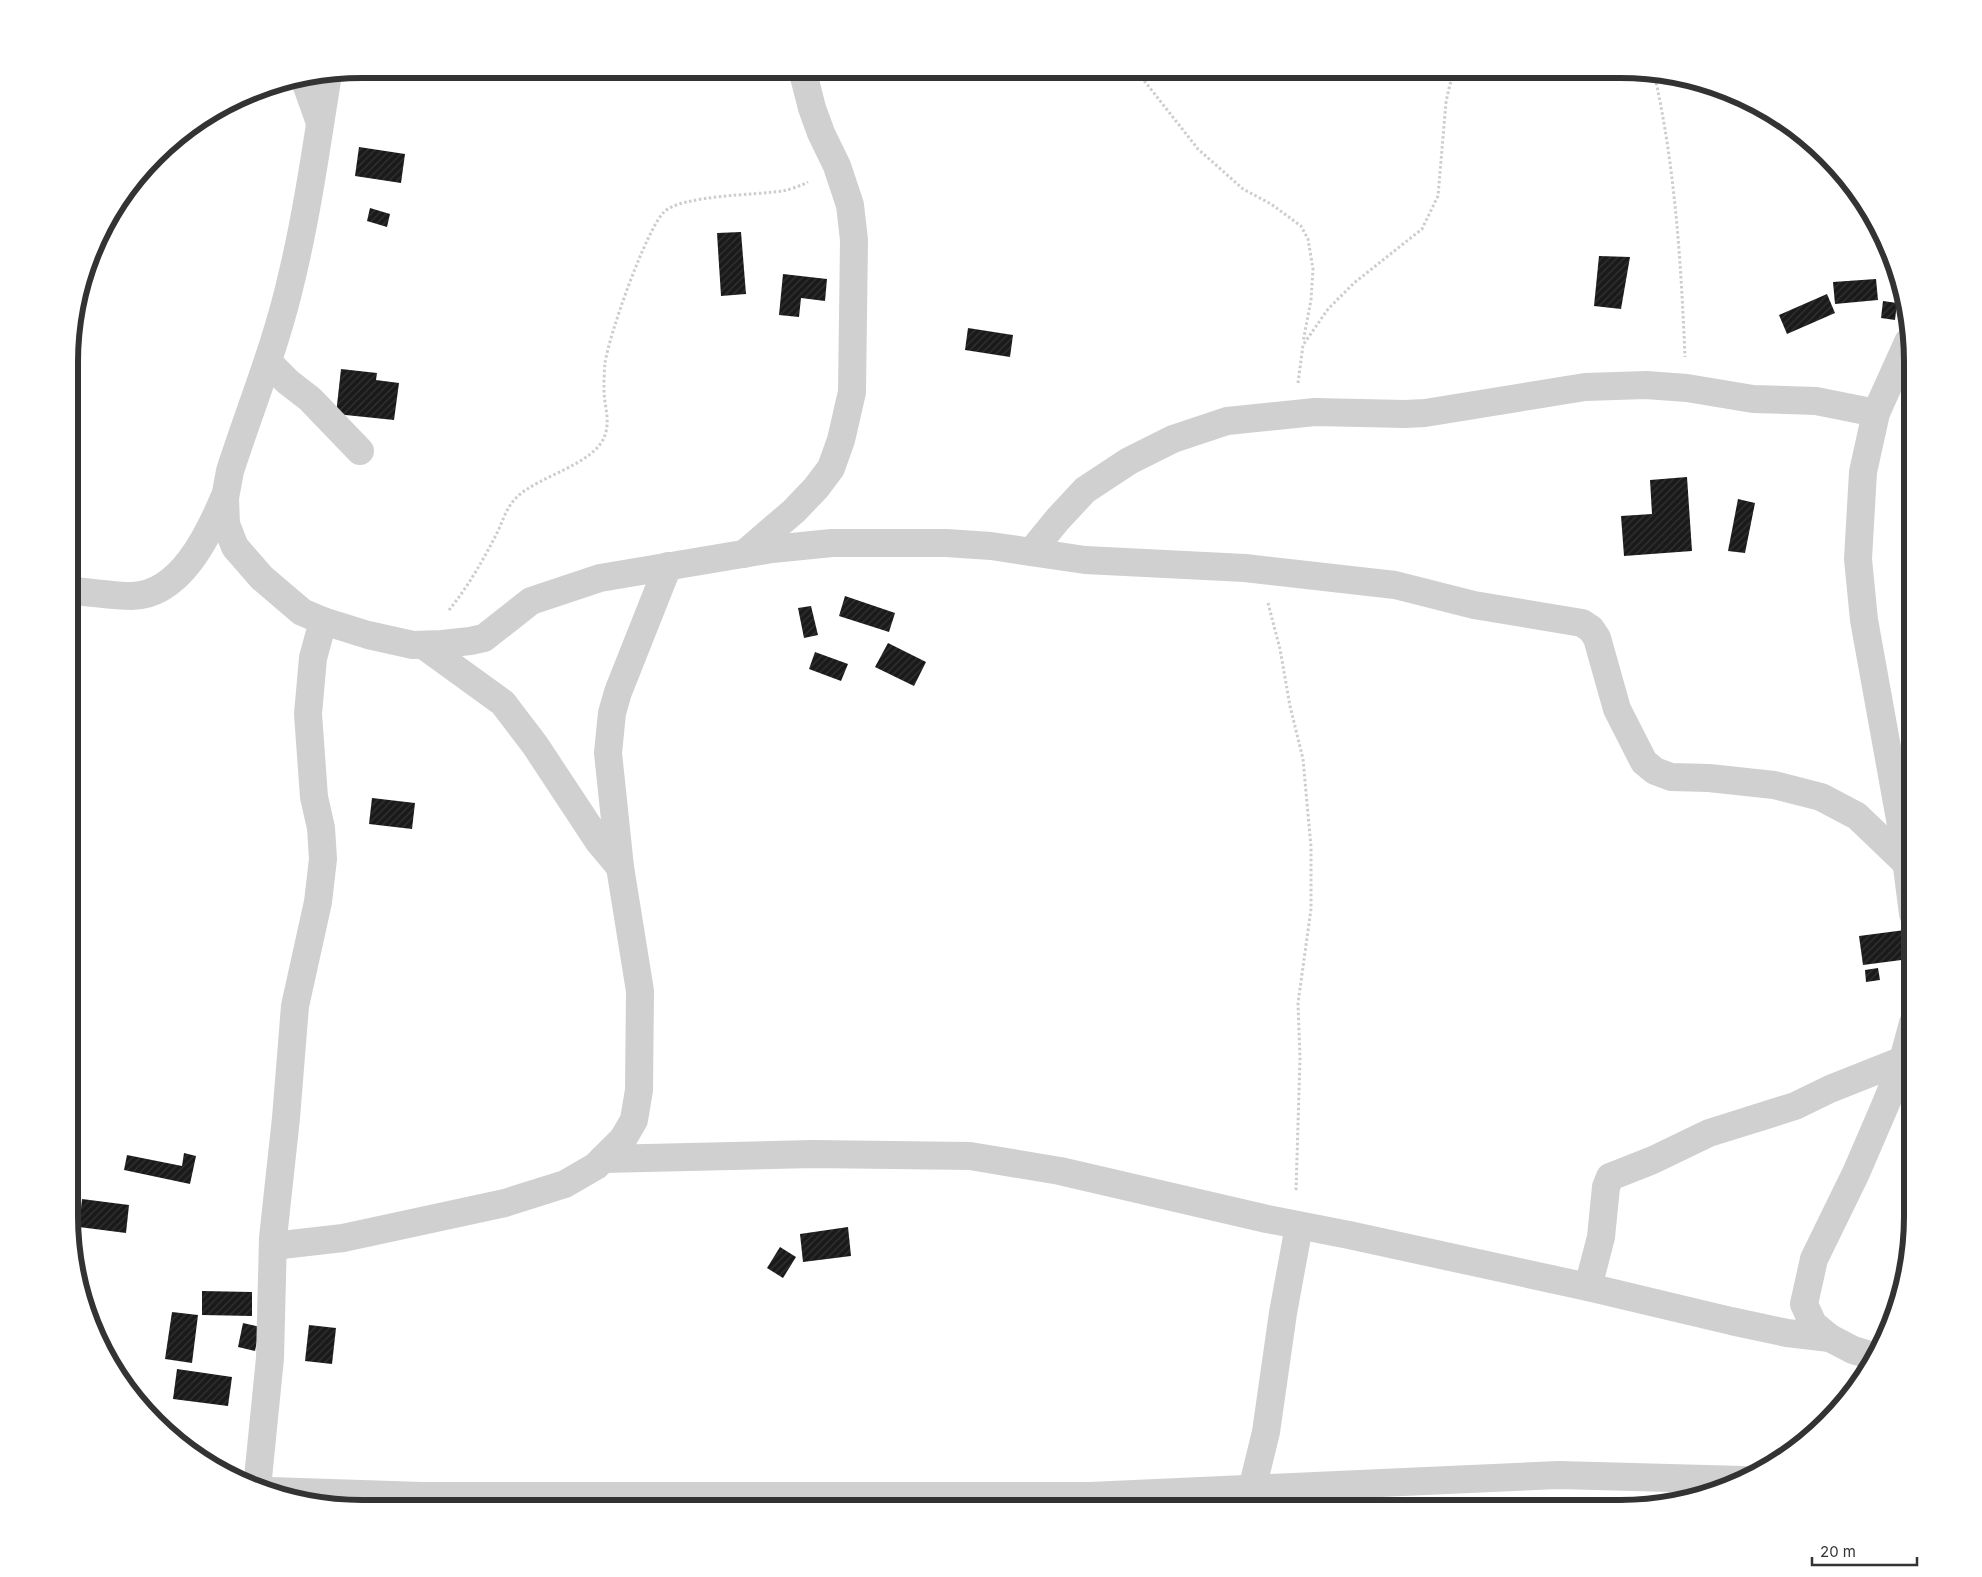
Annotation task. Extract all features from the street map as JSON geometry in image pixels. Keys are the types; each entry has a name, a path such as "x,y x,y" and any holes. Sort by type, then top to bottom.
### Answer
{"street":[{"path":"743,554 794,511 816,488 831,468 841,440 852,392 854,240 850,205 837,166 820,133 804,78"},
{"path":"327,80 316,158 292,277 268,362 239,442 225,488 226,524 235,547 262,578 302,612 322,621 368,635 413,644 470,642 484,638 532,601 600,578 772,549 841,543 946,542 1084,560 1262,570 1395,584 1474,605 1582,622 1591,629 1597,638 1617,709 1630,736 1644,762 1655,771 1671,777 1708,778 1774,786 1822,797 1857,816 1904,861"},
{"path":"306,83 320,121"},
{"path":"1904,351 1876,413 1863,472 1858,558 1864,620 1904,851"},
{"path":"268,362 288,382 310,399 360,451"},
{"path":"1031,552 1085,490 1129,461 1173,439 1227,421 1316,412 1425,413 1586,387 1646,385 1687,388 1753,399 1816,402 1876,413"},
{"path":"77,592 133,596 149,593 169,584 193,557 210,530 225,498"},
{"path":"273,1246 343,1238 505,1203 565,1184 596,1166 623,1139 634,1120 639,1090 640,991 620,866 608,753 612,713 618,692 668,566"},
{"path":"258,1480 270,1358 273,1246 295,1006 318,902 323,859 321,828 314,797 308,714 313,658 322,621"},
{"path":"423,645 503,703 536,745 599,842 620,866"},
{"path":"1867,1354 1853,1350 1830,1338 1813,1324 1804,1304 1814,1259 1856,1173 1904,1056"},
{"path":"1588,1287 1601,1238 1606,1187 1610,1177 1653,1160 1709,1134 1795,1106 1830,1089 1903,1060"},
{"path":"603,1159 813,1154 970,1156 1060,1171 1295,1225 1588,1287 1786,1333 1830,1338"},
{"path":"1252,1489 1266,1432 1295,1225"},
{"path":"296,1492 422,1496 1090,1496 1558,1475 1725,1480"}],"path":[{"path":"1143,78 1198,149 1243,189 1272,204 1300,226 1308,239 1313,269 1311,300 1298,378 1300,414"},
{"path":"1303,345 1334,302 1354,283 1422,229 1438,196 1445,109 1452,78"},
{"path":"1655,80 1666,128 1674,198 1683,306 1687,388"},
{"path":"423,645 474,574 496,536 506,512 516,497 530,487 583,459 596,449 605,435 608,418 604,394 605,362 614,327 642,254 664,212 683,202 785,190 816,178 837,166"},
{"path":"1262,570 1302,759 1311,847 1311,909 1298,1003 1300,1058 1295,1225"}],"building":[{"path":"359,147 405,154 401,183 355,176"},
{"path":"370,208 390,214 387,227 367,221"},
{"path":"741,232 746,294 721,296 717,233"},
{"path":"1599,256 1630,257 1621,309 1594,306"},
{"path":"783,274 827,279 825,301 801,298 799,317 779,315"},
{"path":"1876,279 1878,300 1835,304 1833,282"},
{"path":"1827,294 1835,313 1787,334 1779,315"},
{"path":"1883,301 1897,303 1895,320 1881,318"},
{"path":"968,328 1013,335 1010,357 965,350"},
{"path":"341,369 377,373 376,380 399,383 394,420 336,414"},
{"path":"1687,477 1692,551 1624,556 1621,516 1652,514 1650,480"},
{"path":"1738,499 1755,503 1745,553 1728,551"},
{"path":"845,596 895,613 889,632 839,616"},
{"path":"811,606 818,635 804,638 798,608"},
{"path":"888,643 926,662 914,686 875,667"},
{"path":"815,652 848,664 841,681 809,669"},
{"path":"372,798 415,803 412,829 369,824"},
{"path":"1904,930 1904,960 1863,965 1859,936"},
{"path":"1878,968 1880,980 1866,982 1865,970"},
{"path":"184,1153 196,1156 190,1184 124,1170 127,1155 182,1166"},
{"path":"82,1199 129,1205 126,1233 79,1227"},
{"path":"848,1227 851,1256 803,1262 800,1234"},
{"path":"780,1247 796,1257 783,1278 767,1268"},
{"path":"202,1291 252,1292 252,1316 202,1315"},
{"path":"172,1312 198,1315 192,1363 165,1359"},
{"path":"243,1323 260,1327 255,1351 238,1347"},
{"path":"309,1325 336,1328 332,1364 305,1361"},
{"path":"177,1369 232,1377 228,1406 173,1399"}]}
